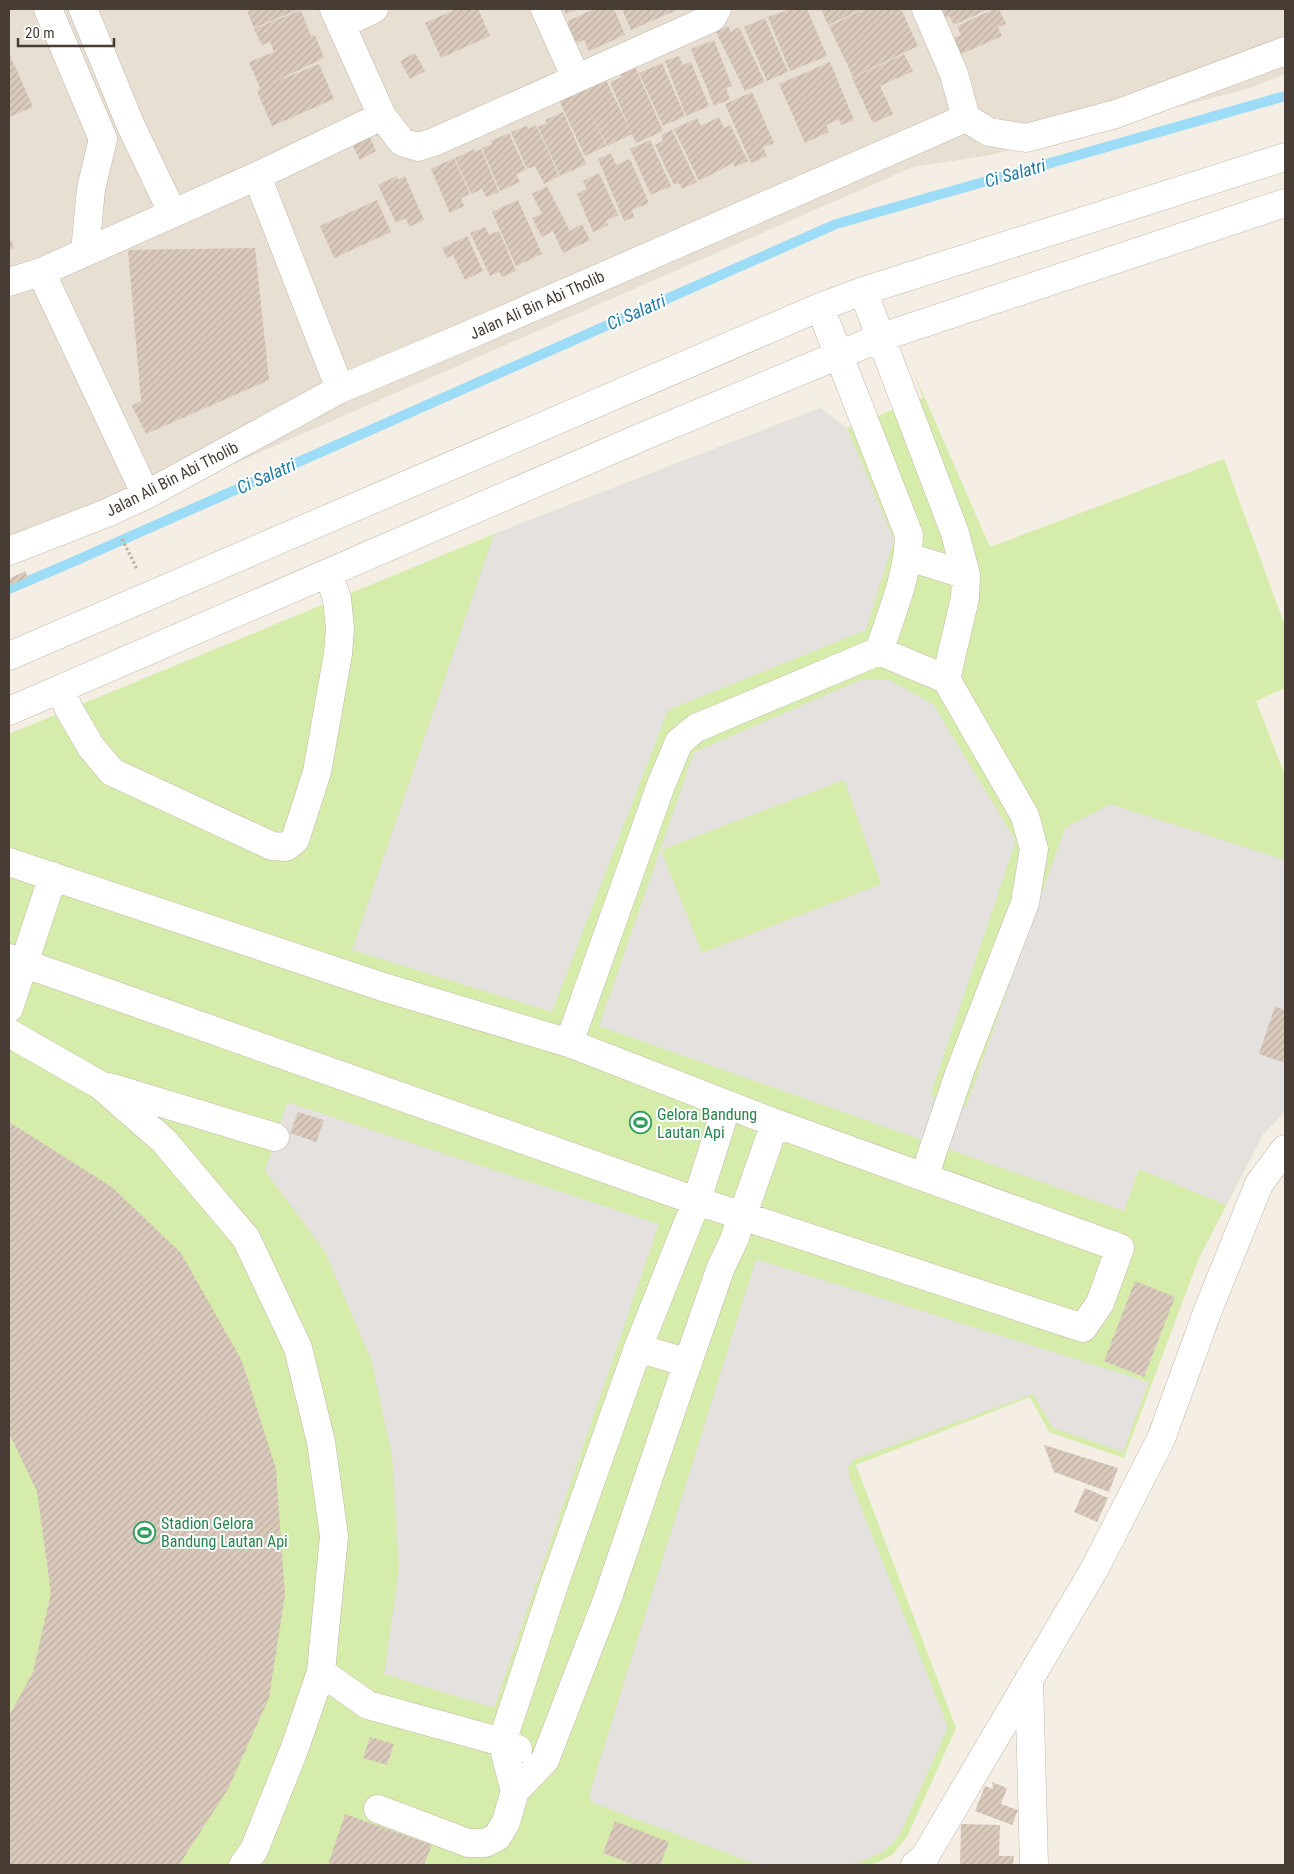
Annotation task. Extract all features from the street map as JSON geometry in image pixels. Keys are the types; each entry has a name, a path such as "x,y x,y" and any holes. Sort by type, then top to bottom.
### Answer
{"street":[{"path":"48,9 103,139 91,189 85,252"},
{"path":"83,9 131,126 172,212"},
{"path":"374,9 338,17 382,116 402,142 418,147 434,142 712,18 717,9"},
{"path":"545,9 576,78"},
{"path":"926,9 954,74 966,118 989,132 1026,138 1116,114 1285,51"},
{"path":"9,282 41,272 172,212 257,176 382,116"},
{"name":"Jalan Ali Bin Abi Tholib","path":"9,551 107,513 146,495 340,389 462,338 966,118"},
{"path":"103,139 131,126"},
{"path":"9,656 820,307 863,291 1285,157"},
{"path":"257,176 340,389"},
{"path":"9,711 839,354 882,337 1285,203"},
{"path":"41,272 146,495"},
{"path":"863,291 955,533 966,575 965,598 946,679"},
{"path":"820,307 909,535 908,557 904,577 879,651"},
{"path":"908,557 966,575"},
{"path":"60,689 91,747 112,772 272,846 286,847 295,840 317,772 338,654 340,629 337,599 328,573"},
{"path":"569,1043 661,785 679,742 696,728 879,651 946,679 1025,816 1034,849 1025,902 960,1070 924,1177"},
{"path":"9,862 383,987 569,1043 774,1123 1120,1248 1100,1303 1083,1328 741,1216 16,961"},
{"path":"9,1008 16,961 53,876"},
{"path":"9,1032 100,1084 164,1142 246,1238 298,1348 321,1442 334,1536 321,1672 294,1750 254,1850 244,1865"},
{"path":"100,1084 275,1137"},
{"path":"515,1790 502,1742 555,1582 638,1348 697,1200 727,1105"},
{"path":"378,1809 468,1843 485,1844 496,1837 506,1822 515,1790 545,1760 607,1600 688,1363 774,1123"},
{"path":"914,1865 924,1858 1095,1568 1161,1439 1208,1310 1259,1184 1285,1149"},
{"path":"638,1348 688,1363"},
{"path":"321,1672 368,1705 502,1742 545,1760"},
{"path":"1029,1679 1034,1865"}],"shaded area":[{"path":"9,9 1285,9 1285,74 1251,88 991,155 913,167 9,562"},
{"path":"820,408 847,428 894,540 866,630 668,710 552,1012 352,950 494,534"},
{"path":"860,680 890,680 933,704 1016,841 930,1096 966,1107 1065,828 1110,804 1285,860 1285,1112 1263,1134 1226,1205 1139,1169 1124,1211 599,1026 694,752","holes":["844,780 881,884 702,953 661,850"]},
{"path":"287,1102 659,1224 494,1708 384,1674 399,1569 392,1456 371,1359 325,1252 265,1171"},
{"path":"756,1259 1149,1382 1123,1452 1053,1428 1033,1394 853,1460 848,1468 850,1479 948,1727 903,1828 895,1841 881,1853 858,1863 842,1865 758,1865 591,1802 589,1795"}],"green space":[{"name":"Gelora Bandung Lautan Api","path":"914,373 990,547 1224,459 1285,626 1285,688 1256,701 1285,775 1285,1112 1263,1134 1199,1258 1124,1458 1049,1432 1030,1397 856,1465 956,1728 907,1837 892,1855 872,1865 9,1865 9,734 494,534 820,408 847,428 923,398"}],"building":[{"path":"254,9 300,9 254,28 247,11"},
{"path":"456,9 478,9 490,36 441,58 425,23"},
{"path":"563,9 579,9 566,14"},
{"path":"594,9 614,9 625,35 589,51 584,40 568,46 560,29 569,24 568,21"},
{"path":"622,9 679,9 631,30"},
{"path":"791,9 807,9 827,56 790,71 768,17"},
{"path":"821,9 863,9 828,25"},
{"path":"865,9 901,9 918,46 853,77 829,26"},
{"path":"941,9 989,9 954,25 949,16 945,18"},
{"path":"994,9 999,9 1006,24 998,27 1002,36 959,55 952,38 961,35 957,26"},
{"path":"301,10 311,36 315,35 324,58 272,83 319,64 334,99 272,126 257,91 260,88 249,62 274,52 270,42 262,45 254,29"},
{"path":"765,18 788,72 767,81 744,27"},
{"path":"728,26 731,32 739,27 765,82 745,91 716,32"},
{"path":"714,40 732,86 726,88 730,99 714,106 691,49"},
{"path":"9,53 33,107 9,117"},
{"path":"415,53 425,71 410,79 400,61"},
{"path":"904,54 913,71 880,86 893,114 873,123 852,78"},
{"path":"679,56 683,65 691,62 709,106 686,116 665,61"},
{"path":"830,62 854,120 841,125 839,119 826,125 829,132 805,143 779,84"},
{"path":"662,63 685,116 663,126 639,73"},
{"path":"634,64 663,131 636,143 632,134 607,146 589,108 606,146 585,156 559,100 605,78 631,132 610,82 622,77 619,70"},
{"path":"752,92 774,143 763,147 767,156 751,163 725,104"},
{"path":"563,112 586,164 560,176 538,127 547,123 545,120"},
{"path":"719,117 724,128 730,125 748,161 735,167 733,163 699,181 674,129 697,118 701,126"},
{"path":"536,125 559,176 544,184 535,166 527,169 511,132 527,126 529,129"},
{"path":"672,130 697,182 682,189 679,183 674,185 655,145 663,141 661,135"},
{"path":"367,131 376,151 360,160 350,140"},
{"path":"509,133 526,170 516,174 520,182 500,191 482,148 492,144 491,141"},
{"path":"650,140 671,186 651,195 630,149"},
{"path":"474,149 475,152 481,149 499,192 486,197 482,189 471,194 455,158"},
{"path":"611,153 616,165 630,159 649,203 632,210 634,217 624,221 598,159"},
{"path":"454,158 470,194 461,198 464,206 450,213 431,169"},
{"path":"599,173 618,215 606,221 608,225 593,232 577,194 587,189 583,181"},
{"path":"397,176 398,180 405,176 424,220 409,227 406,218 396,223 378,185"},
{"path":"547,186 570,231 582,224 590,240 563,253 553,231 542,237 532,218 542,214 532,194"},
{"path":"377,200 391,232 334,258 320,226"},
{"path":"518,200 542,254 516,266 492,212"},
{"path":"485,227 489,235 499,231 516,271 502,277 499,272 490,276 470,233"},
{"path":"9,235 14,248 9,250"},
{"path":"467,236 483,271 465,280 453,255 447,258 442,248"},
{"path":"255,248 269,380 146,434 132,406 141,401 128,250"},
{"path":"25,571 28,577 9,586 9,579"},
{"path":"1275,1006 1285,1010 1285,1063 1259,1054"},
{"path":"298,1112 324,1120 316,1142 290,1133"},
{"name":"Stadion Gelora Bandung Lautan Api","path":"9,1122 112,1187 181,1253 242,1361 276,1469 285,1595 269,1698 228,1789 179,1865 9,1865 9,1716 33,1672 51,1593 37,1492 9,1433"},
{"path":"1135,1281 1175,1297 1144,1377 1104,1361"},
{"path":"1044,1445 1118,1468 1109,1492 1054,1472"},
{"path":"1085,1488 1108,1498 1097,1522 1074,1512"},
{"path":"370,1737 394,1744 387,1765 363,1758"},
{"path":"992,1782 1007,1788 1001,1804 1018,1810 1012,1825 975,1811 985,1786 993,1789"},
{"path":"345,1814 432,1845 424,1865 328,1865"},
{"path":"615,1821 669,1842 660,1865 634,1865 603,1853"},
{"path":"961,1824 1000,1825 999,1856 1014,1856 1013,1865 960,1865"}],"waterway":[{"name":"Ci Salatri","path":"9,589 836,224 1285,96"}],"place":[{"name":"Gelora Bandung Lautan Api","path":"641,1123"},
{"name":"Stadion Gelora Bandung Lautan Api","path":"145,1532"}]}
